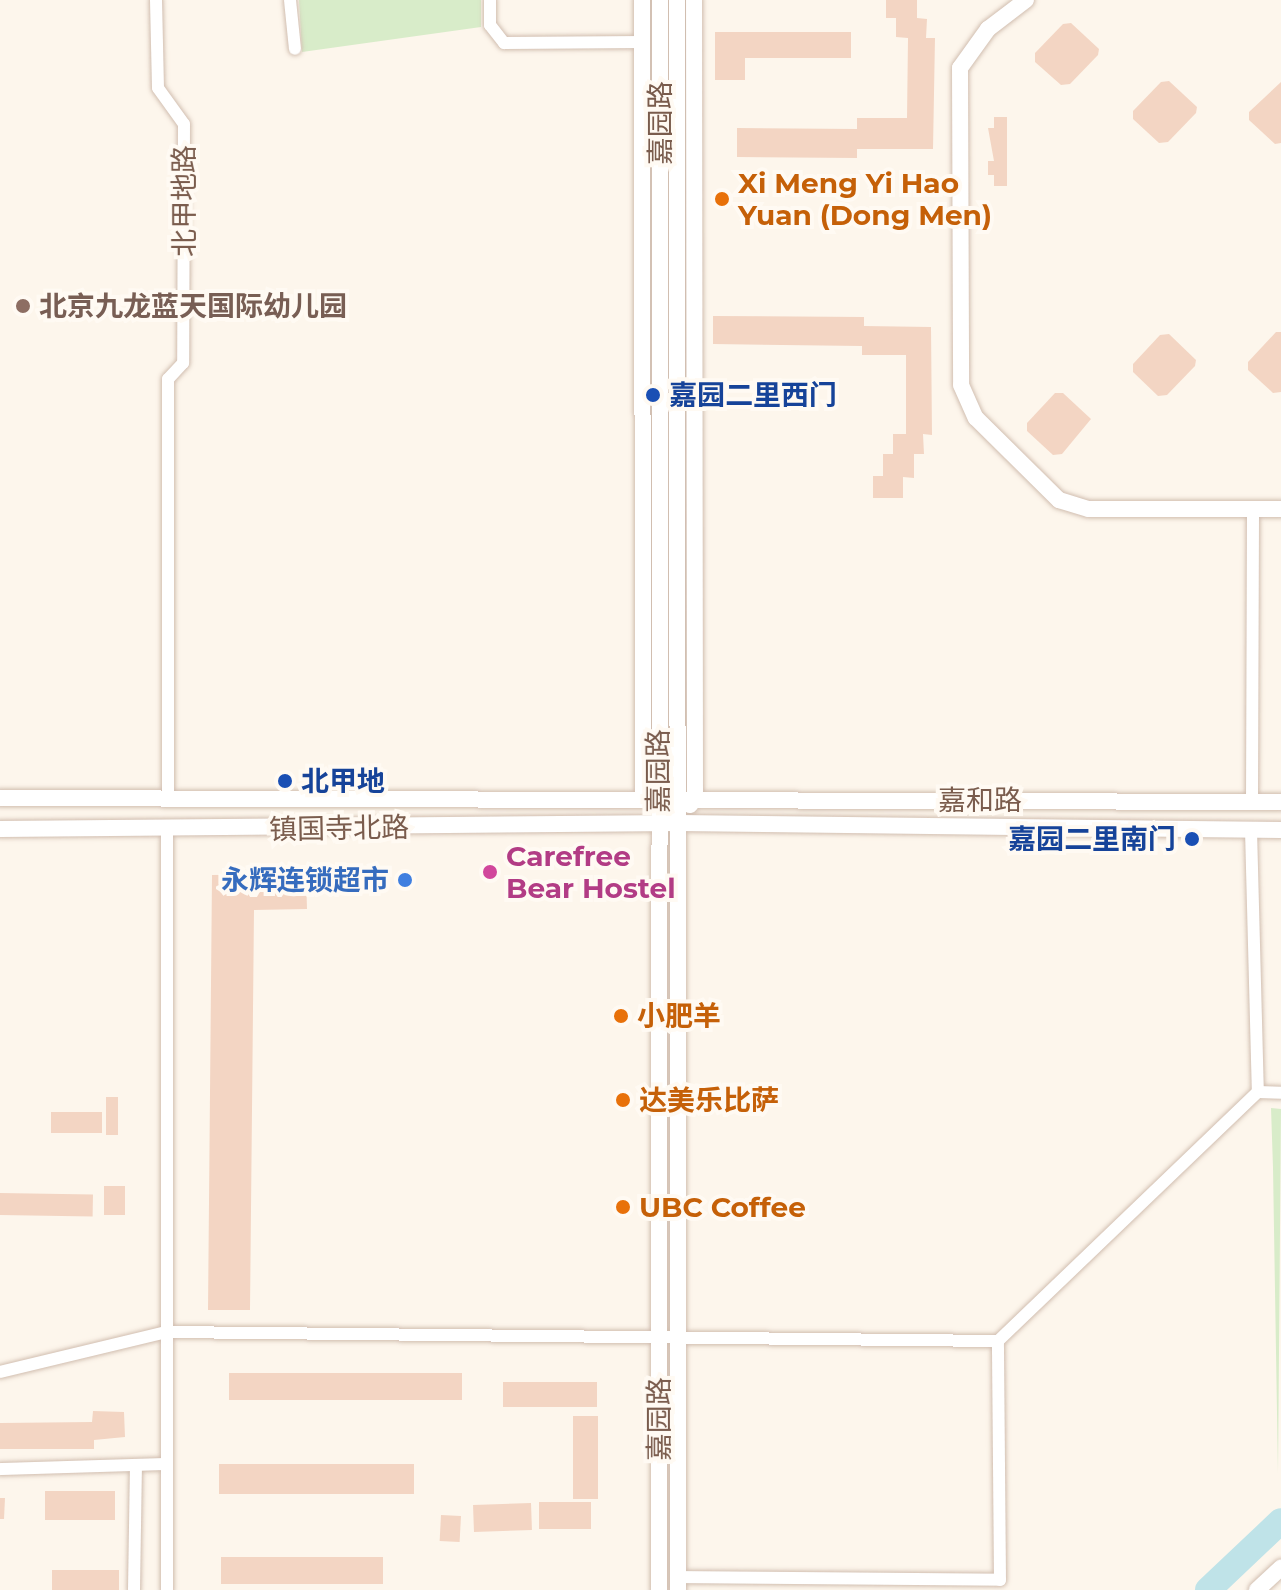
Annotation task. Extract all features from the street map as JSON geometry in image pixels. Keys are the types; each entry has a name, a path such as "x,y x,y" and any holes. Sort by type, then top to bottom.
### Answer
{"street":[{"name":"北甲地路","path":"156,0 158,88 184,124 183,363 168,379 168,798"},
{"path":"290,0 295,49"},
{"path":"490,0 490,25 504,43 642,42"},
{"path":"642,0 650,797"},
{"name":"嘉园路","path":"659,1590 658,824 650,797 660,0"},
{"name":"嘉园路","path":"677,0 686,798 679,823 678,1583"},
{"path":"686,798 694,0"},
{"path":"1026,0 988,29 960,68 961,385 976,418 1059,500 1089,509 1281,509"},
{"path":"1252,802 1253,509"},
{"name":"镇国寺北路","path":"0,798 686,798"},
{"name":"嘉和路","path":"686,798 1281,802"},
{"name":"镇国寺北路","path":"0,829 167,830 679,823"},
{"name":"嘉和路","path":"679,823 1281,830"},
{"path":"167,830 167,1590"},
{"path":"1251,830 1258,1092"},
{"path":"0,1372 167,1332 998,1341 1258,1092 1281,1093"},
{"path":"678,1583 1000,1580 998,1341"},
{"path":"0,1469 167,1464"},
{"path":"134,1590 136,1465"},
{"path":"1257,1590 1281,1568"}],"green space":[{"path":"299,0 481,0 481,27 302,52"},
{"path":"1271,1108 1281,1109 1278,1474 1273,1168"}],"building":[{"path":"886,0 917,0 917,18 927,19 926,38 935,38 933,149 857,149 857,158 737,157 737,128 857,129 857,118 907,118 908,38 896,37 896,18 886,18"},
{"path":"1071,23 1099,49 1098,55 1070,84 1061,85 1035,62 1035,53 1063,24"},
{"path":"715,32 851,32 851,58 745,58 745,80 715,80"},
{"path":"1169,81 1197,107 1196,113 1168,142 1159,143 1133,119 1133,111 1161,82"},
{"path":"1281,82 1281,143 1275,144 1249,120 1249,112"},
{"path":"994,117 1007,117 1007,186 994,186 994,175 988,175 988,161 994,161 988,128 994,128"},
{"path":"713,316 864,317 864,326 931,327 932,435 923,434 924,454 914,454 914,478 903,477 903,498 873,498 873,476 883,476 883,454 893,454 893,434 906,434 906,355 862,355 862,346 713,344"},
{"path":"1276,332 1281,332 1281,392 1273,393 1248,370 1248,362"},
{"path":"1169,334 1196,360 1195,366 1167,395 1158,396 1133,372 1133,364 1160,335"},
{"path":"1055,393 1063,393 1091,419 1062,454 1053,455 1027,431 1027,423"},
{"path":"306,874 307,909 254,910 250,1310 208,1310 212,875"},
{"path":"106,1097 118,1097 118,1135 106,1135"},
{"path":"51,1112 102,1112 102,1133 51,1133"},
{"path":"104,1186 125,1186 125,1215 104,1215"},
{"path":"0,1193 93,1195 93,1217 0,1215"},
{"path":"229,1373 462,1373 462,1400 229,1400"},
{"path":"503,1382 597,1382 597,1407 503,1407"},
{"path":"93,1411 124,1412 125,1437 94,1440 94,1449 0,1449 0,1423 92,1422"},
{"path":"573,1416 598,1416 598,1499 573,1499"},
{"path":"219,1464 414,1464 414,1494 219,1494"},
{"path":"45,1491 115,1491 115,1520 45,1520"},
{"path":"0,1498 5,1498 4,1519 0,1519"},
{"path":"539,1502 591,1502 591,1529 539,1529"},
{"path":"531,1503 532,1530 474,1532 473,1505"},
{"path":"441,1515 461,1516 460,1542 440,1541"},
{"path":"221,1557 383,1557 383,1584 221,1584"},
{"path":"52,1570 119,1570 119,1590 52,1590"}],"waterway":[{"path":"1208,1590 1281,1521"}],"place":[{"name":"Xi Meng Yi Hao Yuan (Dong Men)","path":"722,199"},
{"name":"北京九龙蓝天国际幼儿园","path":"23,306"},
{"name":"嘉园二里西门","path":"653,395"},
{"name":"北甲地","path":"285,781"},
{"name":"嘉园二里南门","path":"1192,839"},
{"name":"Carefree Bear Hostel","path":"490,872"},
{"name":"永辉连锁超市","path":"405,880"},
{"name":"小肥羊","path":"621,1016"},
{"name":"达美乐比萨","path":"623,1100"},
{"name":"UBC Coffee","path":"623,1207"}]}
